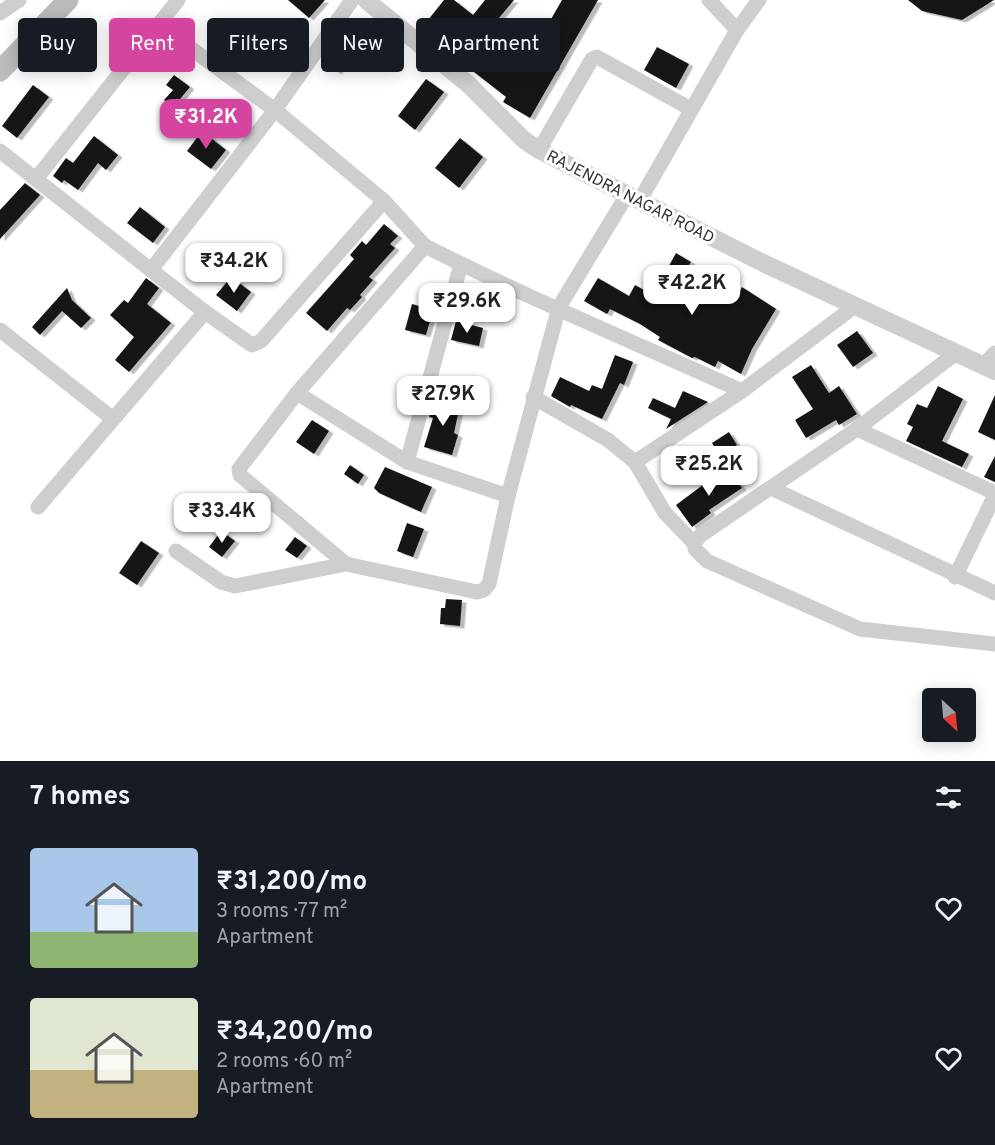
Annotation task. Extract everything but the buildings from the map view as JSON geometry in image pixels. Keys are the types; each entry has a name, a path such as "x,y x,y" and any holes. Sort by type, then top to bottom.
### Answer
{"main road":[{"path":"0,71 68,0"}],"street":[{"path":"0,13 19,0"},
{"path":"164,18 178,0"},
{"path":"151,270 276,110 352,0"},
{"name":"RAJENDRA NAGAR ROAD","path":"366,0 468,84 524,140 539,150 855,306 956,353 991,363"},
{"path":"709,0 737,30"},
{"path":"176,551 220,582 235,586 346,564 477,592 484,590 489,584 533,397 559,307 692,109 737,30 759,0"},
{"path":"195,51 276,110 384,201 424,246 742,391"},
{"path":"539,150 592,59 597,57 692,109"},
{"path":"36,179 121,72"},
{"path":"0,152 205,312 252,345 261,341 384,201"},
{"path":"346,564 240,475 239,469 297,393 424,246"},
{"path":"408,462 461,264"},
{"path":"635,462 742,391 855,306"},
{"path":"38,507 205,312"},
{"path":"0,330 112,419"},
{"path":"694,543 701,535 857,429 956,353"},
{"path":"297,393 408,462 508,496"},
{"path":"533,397 608,440 635,462 665,513 694,543 695,549 707,561 860,629 995,644"},
{"path":"857,429 995,494 955,577"},
{"path":"771,488 955,577 995,593"}]}
